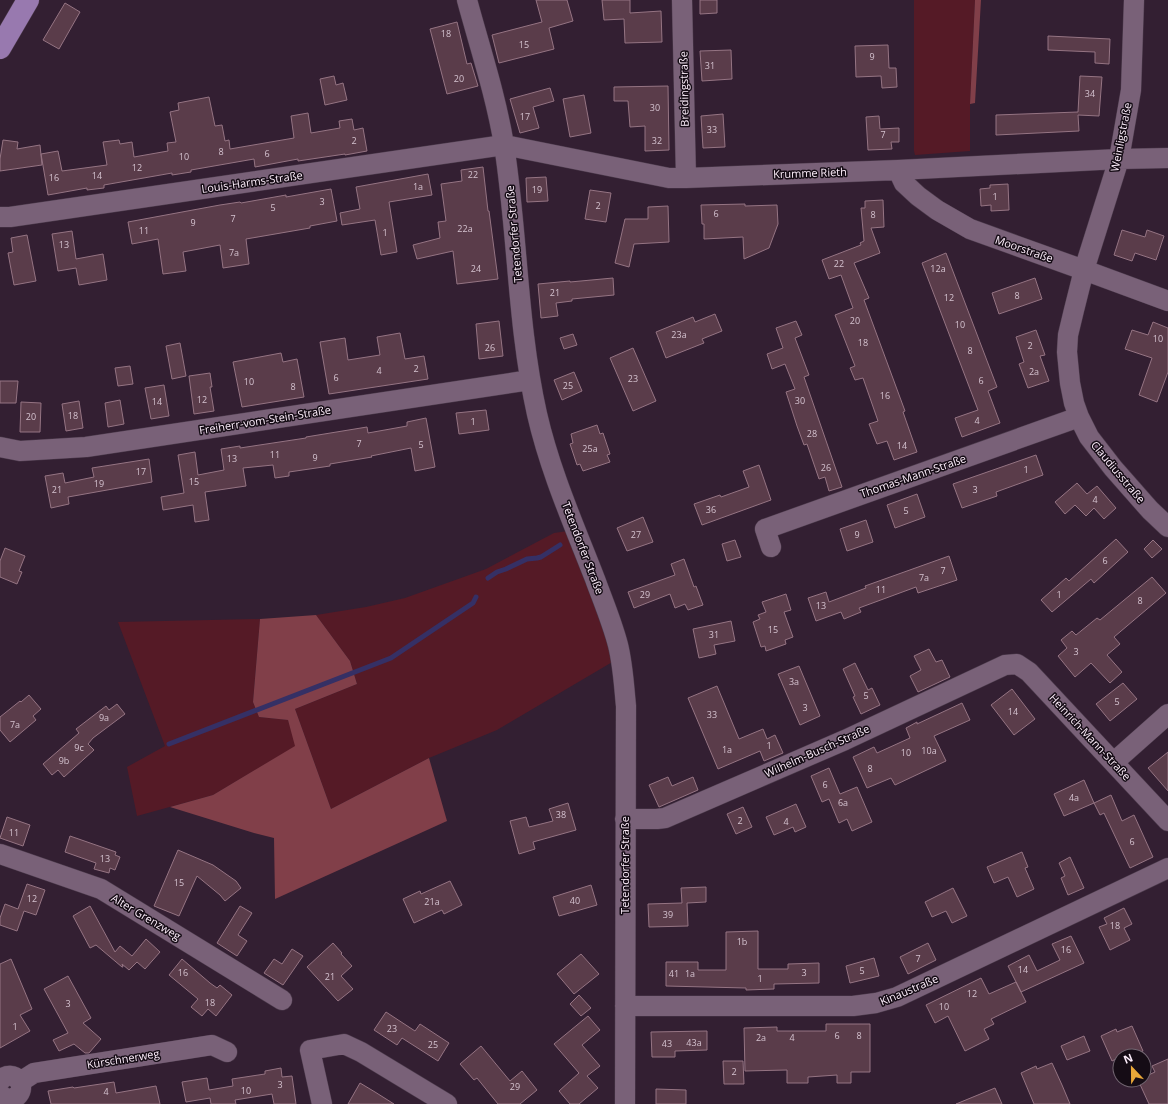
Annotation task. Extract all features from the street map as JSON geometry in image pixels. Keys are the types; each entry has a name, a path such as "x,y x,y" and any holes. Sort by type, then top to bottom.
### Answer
{"main road":[{"path":"0,48 28,0"}],"street":[{"name":"Tetendorfer Straße","path":"468,0 499,116 504,145 524,346 537,415 552,466 606,608 618,646 623,672 626,706 625,1104"},
{"name":"Breidingstraße","path":"682,0 686,178"},
{"name":"Weinligstraße","path":"1084,270 1119,159 1131,90 1134,0"},
{"name":"Krumme Rieth","path":"504,145 669,178 1168,158"},
{"name":"Louis-Harms-Straße","path":"0,217 18,216 504,145"},
{"name":"Moorstraße","path":"898,170 904,183 918,196 961,225 1014,246 1168,301"},
{"name":"Claudiusstraße","path":"1084,270 1068,335 1067,352 1070,383 1074,402 1079,417 1089,437 1113,468 1150,510 1168,527"},
{"name":"Freiherr-vom-Stein-Straße","path":"0,447 20,451 86,447 530,380"},
{"name":"Thomas-Mann-Straße","path":"771,547 764,529 1079,417"},
{"name":"Heinrich-Mann-Straße","path":"1005,665 1017,664 1029,672 1168,821"},
{"name":"Wilhelm-Busch-Straße","path":"625,819 657,820 665,818 845,740 1005,665"},
{"path":"1114,762 1168,714"},
{"name":"Alter Grenzweg","path":"0,854 101,889 282,1000"},
{"name":"Kinaustraße","path":"625,1006 853,1006 876,1004 897,997 1168,868"},
{"path":"322,1104 310,1050 344,1044 361,1052 448,1104"},
{"name":"Kürschnerweg","path":"13,1094 34,1073 212,1045 227,1052"},
{"path":"0,1081 9,1076 16,1078 13,1094"}],"shaded area":[{"path":"914,0 975,0 970,104 970,151 915,155"},
{"path":"975,0 981,0 975,103 970,104"},
{"path":"568,531 614,661 497,730 429,758 331,809 295,709 357,684 350,661 316,615 366,607 405,598 486,569 554,533"},
{"path":"316,615 350,661 357,684 295,709 331,809 429,758 447,821 275,899 274,838 170,807 213,795 295,746 288,720 259,717 253,702 260,619"},
{"path":"260,619 253,702 259,717 288,720 296,746 213,795 137,816 127,767 165,746 118,622"}],"building":[{"path":"536,0 567,0 573,21 549,28 554,49 499,63 492,35 542,22"},
{"path":"602,0 630,0 630,13 661,11 662,42 625,43 624,19 604,20"},
{"path":"700,0 717,0 717,13 700,14"},
{"path":"65,3 80,12 59,49 43,40"},
{"path":"457,22 467,64 471,63 478,86 447,94 430,29"},
{"path":"1048,36 1110,39 1109,64 1095,63 1095,52 1048,50"},
{"path":"888,45 889,68 896,68 897,87 882,88 881,76 856,77 855,46"},
{"path":"731,50 732,79 702,81 700,51"},
{"path":"334,76 336,85 343,83 347,100 325,105 320,79"},
{"path":"1080,76 1102,77 1099,116 1078,115 1079,131 996,135 996,115 1078,112"},
{"path":"668,86 669,150 645,151 645,126 630,127 628,101 614,101 614,87"},
{"path":"550,88 554,101 533,107 539,128 520,133 510,99"},
{"path":"584,95 591,133 570,137 563,99"},
{"path":"209,97 215,126 222,125 225,141 229,140 230,149 294,138 291,116 308,113 311,133 340,128 339,121 352,119 354,130 363,128 367,151 298,161 298,159 255,167 254,159 191,170 191,172 172,175 172,173 104,185 104,188 87,190 87,188 48,195 41,154 58,151 62,171 107,165 103,142 119,140 120,144 132,142 134,157 168,151 167,143 176,142 170,112 179,110 178,103"},
{"path":"723,114 725,147 703,148 701,116"},
{"path":"879,116 880,129 899,128 899,142 891,142 892,149 868,150 866,117"},
{"path":"3,140 18,142 17,149 40,145 42,165 0,171"},
{"path":"483,167 498,279 457,284 453,251 417,259 413,245 440,238 438,222 446,221 441,184 462,181 461,170"},
{"path":"428,174 432,195 389,202 397,252 381,255 375,220 342,225 340,213 360,209 356,187"},
{"path":"546,177 548,201 527,202 526,178"},
{"path":"1008,184 1009,210 991,211 991,205 981,206 980,189 990,188 990,185"},
{"path":"331,189 337,221 310,226 310,228 246,239 249,264 223,268 220,245 183,252 186,271 163,274 158,239 132,244 128,222 220,205 286,195 286,197"},
{"path":"590,190 611,193 606,222 585,219"},
{"path":"883,200 884,227 871,228 880,253 854,263 869,298 864,300 905,411 903,412 917,452 894,460 887,441 877,444 869,424 878,421 863,378 855,380 850,368 855,366 835,315 853,308 841,275 829,279 822,260 861,245 860,243 864,241 861,208 865,208 865,201"},
{"path":"745,204 745,206 777,205 778,224 769,248 744,259 743,237 704,239 704,224 702,224 701,205"},
{"path":"668,206 669,242 634,244 629,267 615,263 625,219 648,219 648,207"},
{"path":"1122,230 1145,237 1147,230 1164,236 1156,260 1135,253 1132,261 1114,255"},
{"path":"72,231 76,259 103,254 107,280 79,285 76,268 58,271 52,234"},
{"path":"27,235 36,281 14,285 8,253 13,252 11,238"},
{"path":"946,253 997,387 988,391 1000,423 962,437 955,418 978,410 922,263"},
{"path":"613,278 614,295 572,299 572,301 556,303 558,316 541,318 538,284"},
{"path":"1035,278 1042,299 999,314 992,293"},
{"path":"715,314 722,331 702,339 704,343 666,358 656,332 693,317 695,322"},
{"path":"499,321 503,356 479,359 476,324"},
{"path":"796,321 802,335 795,338 809,375 804,377 842,487 829,491 825,477 819,479 807,444 804,445 797,426 786,392 795,389 785,364 772,369 767,354 783,348 776,328"},
{"path":"1153,322 1168,328 1168,372 1157,402 1139,395 1152,358 1125,349 1132,330 1148,335"},
{"path":"1036,330 1045,355 1040,356 1049,381 1028,388 1019,364 1024,362 1016,337"},
{"path":"400,333 405,359 424,356 428,379 329,394 320,342 345,338 348,360 380,355 377,337"},
{"path":"573,334 577,345 564,349 560,338"},
{"path":"180,343 186,376 172,379 166,346"},
{"path":"633,348 656,401 633,411 610,358"},
{"path":"281,353 283,362 297,359 304,397 242,407 233,362"},
{"path":"130,366 133,384 118,386 115,368"},
{"path":"574,372 582,391 562,400 554,380"},
{"path":"210,373 212,387 210,387 214,411 194,414 189,376"},
{"path":"0,381 18,381 16,403 0,403"},
{"path":"164,385 169,416 151,419 145,388"},
{"path":"120,400 124,424 108,427 105,403"},
{"path":"79,401 83,428 66,431 62,404"},
{"path":"21,402 41,403 40,432 20,432"},
{"path":"486,410 489,430 459,434 456,413"},
{"path":"426,418 435,467 415,471 411,448 371,456 372,457 330,464 330,466 289,472 289,476 275,478 273,465 243,468 246,486 205,492 209,520 195,522 193,505 163,510 161,497 184,493 178,455 195,452 198,475 224,470 221,449 240,446 240,448 367,427 368,433 407,426 407,422"},
{"path":"597,425 600,434 603,433 610,454 607,455 610,462 583,471 580,464 577,465 570,444 573,443 571,434"},
{"path":"1036,455 1043,475 996,492 997,496 962,508 953,484"},
{"path":"149,459 152,482 68,497 69,504 51,508 45,476 63,473 65,483 94,477 92,468"},
{"path":"759,465 771,500 702,525 694,504 720,495 721,497 749,487 743,471"},
{"path":"1077,483 1087,494 1097,486 1116,508 1104,519 1094,508 1086,516 1075,505 1065,514 1055,502"},
{"path":"917,494 925,517 895,528 887,505"},
{"path":"643,517 653,542 627,551 617,528"},
{"path":"866,520 873,542 847,551 840,529"},
{"path":"1116,539 1128,552 1094,583 1091,579 1052,612 1041,600 1066,578 1069,581"},
{"path":"735,540 741,557 727,561 722,544"},
{"path":"1153,540 1162,549 1152,558 1144,549"},
{"path":"5,548 25,556 19,571 22,572 17,584 0,577 0,561"},
{"path":"949,556 957,580 918,593 916,587 859,608 861,612 844,619 841,612 816,621 808,598 826,592 829,602 866,588 865,586"},
{"path":"684,559 694,587 696,586 703,605 688,610 685,604 675,608 670,594 634,608 628,592 675,575 671,564"},
{"path":"1152,577 1166,593 1114,637 1120,644 1107,655 1122,672 1110,683 1091,663 1075,677 1058,656 1067,648 1061,640 1072,631 1076,635 1097,618 1100,620"},
{"path":"786,594 791,610 784,612 793,637 785,640 786,644 766,651 765,646 761,647 753,622 760,619 758,615 766,612 762,602"},
{"path":"731,621 735,641 714,645 716,654 699,658 693,629"},
{"path":"929,649 936,662 942,660 950,677 918,692 910,676 921,670 914,656"},
{"path":"855,663 868,690 872,688 880,705 861,714 843,669"},
{"path":"799,666 820,716 800,725 778,674"},
{"path":"1123,683 1137,699 1110,721 1096,704"},
{"path":"717,686 739,739 763,729 767,739 775,735 783,753 764,761 760,751 718,769 688,698"},
{"path":"1012,689 1035,719 1014,735 991,705"},
{"path":"29,695 41,709 33,716 36,720 10,742 0,730 0,717"},
{"path":"962,703 970,720 934,736 946,761 895,785 891,778 867,788 853,757 874,747 877,753 910,738 906,728"},
{"path":"117,704 125,714 93,738 88,744 94,750 64,777 58,770 52,775 43,764 79,733 76,729 106,706 109,710"},
{"path":"1168,752 1168,791 1148,768"},
{"path":"829,768 840,794 857,787 872,822 852,831 847,819 839,823 829,799 822,802 811,776"},
{"path":"668,777 672,786 693,777 698,790 659,807 649,785"},
{"path":"1084,780 1094,803 1064,816 1054,794"},
{"path":"1111,795 1122,821 1134,815 1153,857 1130,868 1104,813 1100,815 1094,803"},
{"path":"568,803 576,830 533,842 535,849 519,854 510,821 526,817 529,827 553,821 549,809"},
{"path":"796,804 806,827 795,832 793,827 774,835 766,817"},
{"path":"743,807 752,827 736,834 727,814"},
{"path":"7,817 30,825 23,846 0,838"},
{"path":"70,836 116,852 115,855 120,857 115,870 110,868 109,873 94,869 96,863 65,852"},
{"path":"178,850 213,865 236,881 241,888 225,901 197,876 179,916 154,906"},
{"path":"1022,852 1028,867 1025,868 1034,889 1017,897 1008,877 994,883 987,867"},
{"path":"1070,857 1084,888 1068,895 1061,878 1065,876 1059,863"},
{"path":"450,881 462,905 444,914 442,910 414,923 403,899 420,891 421,894"},
{"path":"27,884 45,890 36,915 24,911 17,931 0,925 0,918 5,904 18,909"},
{"path":"591,885 597,905 559,916 553,897"},
{"path":"706,887 706,902 687,903 688,926 649,927 648,904 682,903 681,888"},
{"path":"953,888 967,916 952,923 946,911 932,917 925,902"},
{"path":"90,906 115,952 120,946 132,956 146,939 160,952 145,969 137,962 129,970 122,964 122,967 96,945 90,948 73,916"},
{"path":"240,906 252,913 238,935 247,941 237,956 217,943"},
{"path":"1124,908 1132,924 1124,928 1130,940 1110,950 1099,927 1107,924 1104,918"},
{"path":"758,931 758,969 788,969 788,964 819,963 819,983 774,984 774,989 746,990 746,988 666,986 666,962 698,962 698,970 726,970 726,932"},
{"path":"1071,936 1084,963 1021,992 1008,966 1029,955 1037,971 1060,960 1052,944"},
{"path":"333,943 352,966 341,976 353,989 338,1001 307,967"},
{"path":"928,943 936,960 908,974 900,957"},
{"path":"292,949 303,956 283,985 264,973 274,959 282,964"},
{"path":"581,954 599,974 574,994 557,974"},
{"path":"874,958 879,976 850,983 846,966"},
{"path":"11,959 32,1009 20,1015 30,1031 0,1048 0,964"},
{"path":"182,959 210,983 217,988 220,985 232,995 216,1016 208,1009 202,1016 191,1007 198,999 169,975"},
{"path":"68,976 91,1018 83,1023 101,1039 89,1053 85,1053 74,1044 59,1051 53,1040 68,1033 44,989"},
{"path":"981,978 989,994 1016,982 1026,1002 991,1019 994,1024 984,1029 989,1039 965,1051 948,1016 935,1023 926,1005"},
{"path":"579,995 591,1008 581,1016 570,1004"},
{"path":"386,1012 415,1031 420,1024 449,1043 438,1061 402,1038 397,1045 374,1030"},
{"path":"588,1016 600,1030 582,1045 600,1066 587,1076 598,1088 579,1104 570,1104 559,1091 579,1073 554,1044"},
{"path":"826,1024 870,1024 870,1072 851,1072 851,1083 837,1083 837,1075 808,1077 808,1083 787,1083 787,1070 745,1071 744,1028 777,1027 777,1031 826,1031"},
{"path":"1132,1026 1142,1048 1112,1048 1112,1061 1101,1036 1116,1029 1117,1032"},
{"path":"707,1031 707,1050 675,1051 675,1057 652,1057 651,1032"},
{"path":"1084,1036 1090,1051 1067,1060 1061,1046"},
{"path":"481,1046 510,1081 522,1071 537,1090 520,1104 498,1104 477,1078 474,1080 460,1064"},
{"path":"1168,1059 1168,1104 1149,1104 1142,1088 1152,1088 1152,1073 1155,1072 1152,1066"},
{"path":"723,1061 743,1061 744,1084 724,1084"},
{"path":"1052,1063 1070,1104 1034,1104 1021,1073 1036,1066 1037,1069"},
{"path":"281,1068 282,1077 292,1076 296,1104 274,1104 272,1094 235,1100 236,1104 211,1104 210,1098 186,1102 182,1082 207,1078 209,1090 233,1086 232,1079 265,1074 265,1071"},
{"path":"114,1082 116,1093 156,1086 160,1104 51,1104 48,1091"},
{"path":"360,1083 375,1092 394,1104 348,1104"},
{"path":"995,1088 1002,1104 956,1104"},
{"path":"656,1089 686,1090 686,1104 656,1104"}],"waterway":[{"path":"488,578 497,572 527,559 541,557 560,545"},
{"path":"169,744 391,658 473,603 476,597"}]}
